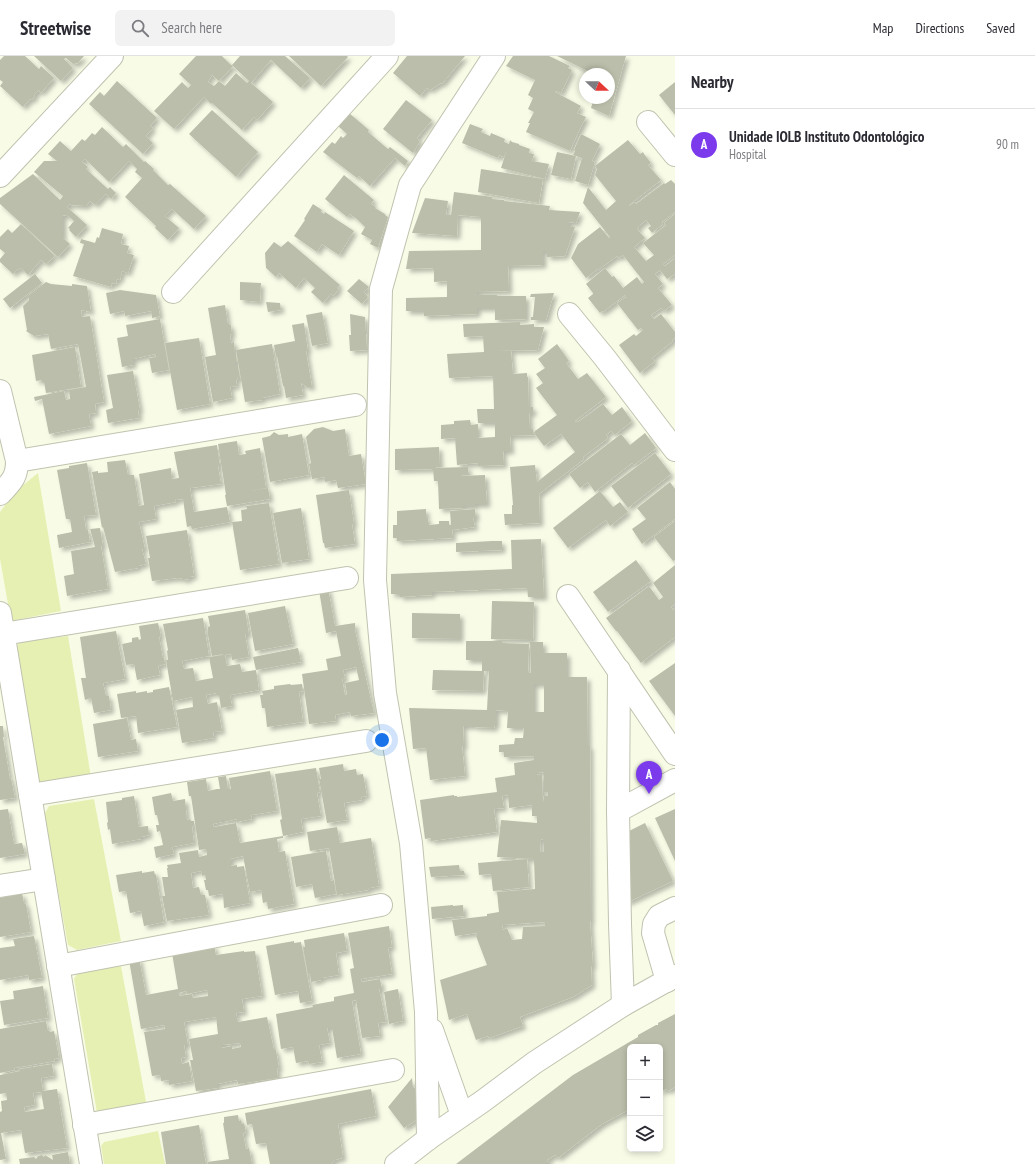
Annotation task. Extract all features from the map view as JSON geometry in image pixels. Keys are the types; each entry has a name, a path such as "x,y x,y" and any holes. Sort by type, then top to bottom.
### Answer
{"street":[{"path":"0,176 112,56"},
{"path":"173,292 387,56"},
{"path":"428,1139 426,1012 411,843 385,692 375,580 380,288 410,185 494,56"},
{"path":"648,122 675,155"},
{"path":"569,314 605,358 675,450"},
{"path":"0,391 17,461 15,477 0,494"},
{"path":"17,461 355,405"},
{"path":"91,1164 2,624 347,578"},
{"path":"568,596 675,754"},
{"path":"619,670 618,811 623,1005"},
{"path":"30,795 366,741"},
{"path":"618,811 675,780"},
{"path":"0,886 44,879"},
{"path":"58,966 381,905"},
{"path":"396,1164 428,1139 534,1063 623,1005 671,978 653,933 654,924 659,916 675,908"},
{"path":"426,1012 462,1115"},
{"path":"84,1125 393,1070"}],"green space":[{"path":"38,473 61,611 11,621 0,559 0,512 16,491"},
{"path":"68,636 91,777 44,784 37,780 15,650 19,642"},
{"path":"94,799 121,941 77,950 68,945 44,815 49,806"},
{"path":"121,966 147,1107 97,1113 74,979 78,972"},
{"path":"158,1131 165,1164 104,1164 101,1146 104,1142"}],"building":[{"path":"4,56 25,56 39,69 41,66 54,78 41,93 39,90 34,95 35,96 32,100 30,99 23,107 0,86 3,82 0,80 0,60"},
{"path":"34,56 84,56 78,63 73,64 66,58 64,59 73,68 61,81"},
{"path":"196,56 222,56 233,66 232,65 240,56 285,56 310,78 301,88 271,60 251,83 273,102 257,120 254,117 242,130 204,97 174,129 154,111 182,82 188,88 191,85 179,74","holes":["233,66 249,81 247,83 236,73 225,86 219,81","212,75 219,81 214,86 208,82"]},
{"path":"289,56 347,56 348,57 321,86"},
{"path":"407,56 465,56 442,84 441,83 430,90 427,88 420,96 393,73"},
{"path":"513,56 549,56 570,66 568,68 572,70 561,93 555,92 581,106 577,113 586,117 570,151 526,132 530,123 528,123 534,112 528,109 533,98 528,95 535,80 506,66"},
{"path":"557,56 626,56 615,95 615,68 582,68"},
{"path":"117,81 157,118 150,126 153,128 146,136 153,143 143,154 89,104 100,92 104,96"},
{"path":"675,82 675,115 659,95"},
{"path":"406,100 432,120 417,138 420,141 413,153 383,129"},
{"path":"592,104 612,104 609,116 591,108"},
{"path":"212,110 258,152 236,177 189,134"},
{"path":"349,113 388,149 390,147 408,161 405,166 395,158 370,186 359,176 357,178 323,152 332,142 335,144 341,136 343,138 347,134 338,126"},
{"path":"470,124 483,129 481,132 490,136 491,133 505,139 504,142 509,144 510,140 530,149 529,153 534,154 532,161 549,164 545,179 501,168 507,149 504,157 499,155 498,158 462,143"},
{"path":"102,127 123,147 126,144 144,162 145,161 154,169 153,170 168,185 170,184 206,216 194,229 172,209 165,216 179,228 168,240 155,228 156,226 125,197 142,178 135,172 137,169 129,161 109,182 85,159 82,162 88,167 86,169 108,189 110,187 116,193 111,199 106,194 95,205 90,201 86,206 70,204 67,207 87,225 76,237 68,228 74,221 68,216 63,215 63,238 70,244 58,257 0,204 0,198 33,174 60,200 63,196 34,172 44,161 57,161 48,154 60,141 71,151 82,139 85,141 92,133 95,135"},
{"path":"581,134 600,144 592,161 595,162 588,185 575,181 582,158 573,155"},
{"path":"628,140 640,154 643,152 651,163 648,165 661,180 629,206 635,202 636,204 664,183 665,184 671,180 675,184 675,212 662,222 663,224 652,233 648,228 651,226 646,220 637,229 645,238 634,247 646,261 654,255 643,243 665,226 666,225 664,223 675,214 675,255 663,264 665,266 675,258 675,274 667,279 660,270 655,274 663,284 658,288 672,305 664,311 661,308 651,315 654,319 661,314 675,332 675,338 652,358 655,361 640,373 619,345 634,334 636,336 643,330 641,328 638,330 617,303 626,297 625,295 600,313 588,298 593,293 586,284 605,268 612,277 614,276 623,288 637,277 642,284 644,282 623,255 618,258 617,256 586,278 571,258 578,244 600,227 609,238 610,237 583,203 588,187 606,210 616,201 595,175 597,169 595,166"},
{"path":"557,152 576,156 571,179 551,175"},
{"path":"481,169 543,179 539,203 478,192"},
{"path":"344,175 374,200 371,204 388,217 378,248 370,244 372,240 361,234 365,227 358,220 350,214 347,217 325,199"},
{"path":"454,192 492,197 492,199 504,201 550,206 549,210 580,212 576,223 569,222 569,227 575,227 565,256 547,257 547,251 543,251 543,265 508,266 509,291 477,292 477,295 526,296 526,319 495,320 495,308 477,308 477,314 424,316 423,311 406,311 406,298 447,297 447,281 434,282 434,268 406,269 409,251 481,250 481,217 458,215 457,236 412,233 425,198 448,201 446,215 451,215"},
{"path":"313,204 322,210 321,212 324,214 325,212 354,231 339,255 322,244 317,252 294,236 305,220 304,219"},
{"path":"21,224 55,256 46,264 41,260 28,275 21,268 13,274 0,262 0,259 5,253 0,249 0,237 8,229 12,233"},
{"path":"102,228 123,234 121,244 129,246 127,253 134,255 128,273 122,271 120,280 117,279 116,284 112,283 111,287 73,276 84,244 80,243 81,239 95,243 97,237 99,238"},
{"path":"288,241 340,285 337,288 339,289 333,296 331,294 323,303 311,292 315,288 304,278 296,288 279,273 276,277 266,268 265,253 274,242 281,247"},
{"path":"35,274 42,283 10,308 3,299"},
{"path":"359,279 369,287 364,292 368,297 362,304 347,291"},
{"path":"46,282 51,284 87,286 91,312 81,310 82,317 90,316 104,402 95,404 96,413 89,414 91,426 49,434 42,399 35,401 34,397 64,391 66,400 70,399 69,390 86,387 78,344 51,349 48,334 34,336 26,331 23,306 29,300 28,296"},
{"path":"240,282 261,283 260,302 240,300"},
{"path":"120,290 156,295 160,316 152,318 151,311 125,316 124,311 110,314 106,293"},
{"path":"554,293 546,320 531,320 531,317 533,317 535,297 530,297 531,294"},
{"path":"266,302 280,303 281,310 268,312"},
{"path":"225,305 228,325 231,325 231,343 234,342 235,352 233,352 233,354 236,354 237,363 235,363 235,366 238,366 240,378 237,378 238,380 236,380 237,386 230,387 232,398 213,402 205,357 216,355 208,308"},
{"path":"322,312 328,343 312,346 306,315"},
{"path":"350,314 365,317 367,350 350,351"},
{"path":"160,319 169,370 152,373 149,358 156,357 155,354 133,359 133,365 122,367 117,338 128,336 126,325"},
{"path":"520,322 520,325 534,324 534,327 544,327 538,350 497,351 511,351 513,374 527,373 529,407 533,407 533,413 529,413 530,429 533,429 534,435 510,436 511,451 503,451 504,465 478,466 478,463 457,465 455,438 441,439 441,425 454,424 454,421 470,420 471,425 478,424 478,438 495,437 495,423 478,423 477,409 494,409 493,376 449,378 447,354 484,352 483,336 464,337 463,324"},
{"path":"304,323 308,351 306,351 312,387 307,387 301,383 303,395 286,398 274,345 295,341 292,325"},
{"path":"199,338 210,404 177,410 165,343"},
{"path":"272,344 280,394 262,398 262,400 245,402 236,350"},
{"path":"557,344 569,361 566,363 578,379 587,373 606,397 575,421 578,422 603,404 612,415 622,407 632,421 615,435 611,431 606,435 608,438 583,457 584,459 539,494 540,523 505,525 504,514 512,514 513,505 510,467 535,465 537,482 575,452 561,434 544,446 534,433 557,415 536,388 543,383 536,374 545,368 538,359"},
{"path":"75,347 81,387 46,393 44,382 42,382 42,380 36,381 32,355"},
{"path":"133,371 140,410 138,410 139,418 108,423 106,410 113,408 107,375"},
{"path":"323,427 333,431 345,429 349,456 361,454 366,484 338,488 336,480 325,482 325,477 312,479 309,464 311,463 306,437 314,429"},
{"path":"274,432 279,435 288,434 288,437 302,434 309,475 270,482 262,438 270,436"},
{"path":"645,433 656,448 634,465 632,463 595,492 588,482 580,488 569,474 621,434 630,445"},
{"path":"237,441 239,455 246,454 245,451 260,448 266,488 251,491 268,488 270,499 227,506 218,444"},
{"path":"217,445 221,484 190,488 194,512 227,507 230,522 192,529 191,526 187,527 183,499 175,500 176,502 154,506 156,519 139,522 145,549 142,549 146,564 138,566 138,568 115,572 103,527 102,528 92,472 108,472 107,462 125,460 128,475 134,475 139,506 144,505 139,474 171,468 172,479 179,478 174,452"},
{"path":"439,447 440,467 434,468 468,467 468,475 461,476 485,475 487,504 463,506 463,508 439,509 438,481 434,481 433,469 395,470 395,449"},
{"path":"655,453 671,474 628,508 611,486"},
{"path":"87,463 96,515 84,516 90,542 59,548 57,535 72,532 70,519 66,519 57,470"},
{"path":"670,482 675,489 675,519 642,544 632,529 646,519 637,508"},
{"path":"349,490 354,524 352,524 355,544 325,548 316,495"},
{"path":"600,491 613,507 620,502 628,512 610,526 606,520 568,548 553,528"},
{"path":"269,503 279,564 240,570 232,522 242,521 241,510 247,509 246,506"},
{"path":"301,508 309,559 282,563 273,513"},
{"path":"426,509 426,519 428,519 429,525 439,524 439,521 449,521 449,525 451,525 450,511 475,509 476,518 473,518 475,527 452,530 453,538 397,541 397,538 393,538 393,525 397,525 397,511"},
{"path":"675,521 675,560 673,561 654,537"},
{"path":"100,528 103,546 101,546 108,589 67,596 64,576 74,574 71,551 95,547 90,529"},
{"path":"187,530 194,576 189,577 189,579 182,580 182,578 177,578 152,581 146,536"},
{"path":"541,539 544,597 528,597 527,588 432,592 432,595 400,597 400,594 391,594 391,574 512,569 511,540"},
{"path":"502,541 502,550 456,552 456,543"},
{"path":"636,560 651,581 608,612 593,592"},
{"path":"675,565 675,604 671,607 673,610 675,608 675,637 641,663 606,618 649,586 659,600 663,597 653,583"},
{"path":"328,588 335,626 355,623 355,630 374,713 351,716 350,712 335,715 336,721 309,724 302,674 328,670 326,659 341,656 336,631 326,633 319,590","holes":["356,667 359,680 345,683 347,694 345,695 342,679 345,678 343,670"]},
{"path":"492,601 534,602 533,640 491,639"},
{"path":"285,606 293,644 255,651 248,613"},
{"path":"245,610 249,634 245,634 249,657 232,660 231,654 225,655 227,666 240,664 242,672 256,670 259,690 230,695 232,706 221,708 219,695 216,695 216,693 206,695 208,704 217,702 222,731 213,732 214,738 182,743 176,710 193,707 192,697 173,701 166,660 168,660 168,650 163,624 203,618 209,656 182,661 184,669 193,668 196,681 213,678 209,657 223,655 212,656 208,635 208,627 210,626 208,616"},
{"path":"412,613 460,614 460,639 412,638"},
{"path":"158,623 161,636 159,637 165,664 158,666 160,675 137,680 134,664 126,665 122,644 132,642 132,638 138,637 139,640 141,639 139,626"},
{"path":"116,631 125,679 103,683 106,696 109,696 111,710 94,713 91,698 85,700 81,678 86,678 80,637"},
{"path":"466,641 502,641 502,643 529,644 528,672 531,673 530,642 543,642 543,653 567,653 567,677 587,677 588,746 590,746 591,922 590,921 593,966 591,966 592,985 573,997 520,1017 523,1026 489,1038 488,1036 476,1040 467,1014 449,1020 440,980 487,965 476,936 477,933 455,936 452,920 487,916 487,914 499,912 497,892 535,889 534,859 497,857 501,820 537,823 537,816 532,816 532,805 509,808 508,795 502,796 504,808 494,809 497,832 431,841 431,838 425,839 420,800 454,795 457,797 497,792 495,778 515,775 514,763 534,760 534,756 504,757 504,752 499,752 499,745 514,744 515,738 523,738 524,728 507,728 508,711 496,710 496,724 494,728 463,726 464,746 462,746 465,776 430,780 426,748 413,749 409,708 487,710 489,671 484,671 483,691 432,690 433,670 482,671 482,660 466,660","holes":["534,684 544,684 544,712 534,712","544,772 544,792 548,792 548,796 544,796 543,803 542,774 537,775 537,773","541,839 544,840 544,852 540,852","545,922 545,926 523,927 522,939 512,940 507,928 503,930 502,925"]},
{"path":"298,648 301,662 256,670 253,657"},
{"path":"675,663 675,716 649,681"},
{"path":"302,684 303,691 299,692 303,722 267,727 265,708 262,708 260,695 263,695 262,691 274,689 274,686"},
{"path":"169,687 177,727 138,733 136,716 121,718 117,694 136,691 136,693 147,691 147,693 153,692 153,690"},
{"path":"127,718 131,740 136,739 138,751 98,757 93,724"},
{"path":"0,726 3,726 3,737 10,779 11,778 15,798 0,800"},
{"path":"343,764 344,771 356,769 357,775 363,774 367,796 361,797 362,800 344,803 347,820 327,823 319,779 321,779 319,768"},
{"path":"316,768 320,792 317,793 321,816 301,819 303,832 283,836 275,774"},
{"path":"270,771 277,811 251,815 252,819 237,822 237,819 224,822 224,820 222,820 222,822 213,824 214,827 236,823 240,843 283,836 283,838 277,839 279,852 285,851 294,904 268,909 267,902 263,903 261,890 250,892 243,856 230,859 230,860 231,859 231,866 244,866 250,903 224,908 223,894 209,896 204,880 206,880 205,875 202,876 201,871 191,873 193,888 199,887 201,895 205,895 209,915 167,921 162,896 165,896 162,877 168,877 167,865 181,863 179,853 198,850 199,857 207,855 206,849 199,850 191,796 189,796 187,782 206,779 208,791 220,789 218,777 226,776 228,789 231,789 229,778"},
{"path":"171,793 173,801 185,799 187,820 190,819 191,821 194,821 194,826 192,827 194,843 172,847 174,854 156,858 154,847 163,845 160,831 157,832 156,825 159,825 157,815 155,815 152,797"},
{"path":"134,796 139,827 148,826 149,835 141,837 141,839 112,844 110,829 108,830 107,823 106,802 122,800 122,798"},
{"path":"8,809 14,844 22,843 25,854 0,858 0,810"},
{"path":"675,809 675,861 655,818"},
{"path":"645,823 673,881 626,903 625,833"},
{"path":"337,827 340,843 371,838 379,886 368,890 337,895 329,848 310,851 307,832"},
{"path":"326,851 331,881 334,880 336,894 315,898 312,884 296,887 291,857"},
{"path":"527,859 529,887 493,891 491,874 479,875 478,863"},
{"path":"459,865 460,871 464,871 465,875 431,877 429,867"},
{"path":"142,871 142,873 154,871 155,875 156,874 164,922 144,926 141,911 130,913 126,891 119,892 116,875"},
{"path":"22,893 24,903 26,904 31,932 0,937 0,898"},
{"path":"463,905 464,916 432,919 431,907"},
{"path":"389,926 392,947 388,948 392,974 361,979 362,982 380,979 382,989 379,989 386,1022 378,1023 380,1036 362,1038 356,1000 352,1001 361,1054 337,1058 332,1028 327,1028 330,1043 319,1045 322,1062 309,1064 308,1061 296,1063 293,1047 281,1049 276,1014 313,1007 312,1005 334,1001 334,997 354,993 350,969 354,968 348,933"},
{"path":"344,933 347,951 336,953 339,975 321,978 321,980 311,982 310,974 308,975 303,947 305,947 304,940"},
{"path":"34,936 42,978 29,980 28,975 0,980 0,948 15,946 13,939"},
{"path":"294,941 294,943 301,942 312,1001 300,1003 298,991 275,995 266,946"},
{"path":"214,945 216,955 255,951 262,996 242,999 244,1012 236,1013 238,1022 267,1017 274,1050 276,1050 279,1068 277,1069 278,1078 238,1084 237,1080 217,1084 217,1088 196,1091 190,1060 193,1060 189,1039 218,1034 216,1017 184,1022 188,1045 184,1045 186,1057 181,1058 182,1064 189,1062 192,1081 169,1085 169,1080 161,1081 160,1075 152,1076 144,1032 165,1029 164,1025 141,1029 129,960 139,958 146,995 178,989 172,953","holes":["207,990 208,996 193,998 192,994 179,996 179,993 186,991 187,994","240,1043 241,1047 232,1049 232,1046 222,1048 222,1045"]},
{"path":"43,986 48,1018 4,1025 0,1001 14,999 13,991"},
{"path":"398,989 403,1021 389,1024 384,992"},
{"path":"675,1014 675,1087 668,1091 666,1089 663,1090 663,1044 627,1044 627,1111 602,1124 558,1158 555,1155 547,1160 551,1164 456,1164 573,1075 638,1037 638,1035 658,1025 658,1023"},
{"path":"46,1021 48,1031 54,1031 59,1058 54,1059 55,1061 14,1068 15,1070 0,1073 0,1029"},
{"path":"52,1064 54,1076 41,1078 43,1091 57,1089 67,1148 25,1153 21,1130 1,1133 6,1159 0,1160 1,1101 7,1100 6,1093 0,1094 0,1075 20,1071 20,1069","holes":["41,1092 44,1109 25,1112 24,1107 35,1105 33,1093"]},
{"path":"412,1078 413,1087 415,1088 418,1119 404,1128 388,1107"},
{"path":"371,1089 376,1116 338,1124 343,1157 335,1160 331,1164 270,1164 266,1143 256,1144 252,1124 247,1125 245,1113"},
{"path":"238,1115 239,1121 241,1120 242,1124 244,1123 246,1132 243,1133 246,1149 249,1148 252,1164 208,1164 207,1162 229,1159 223,1123 224,1117"},
{"path":"199,1125 206,1164 166,1164 161,1132"},
{"path":"68,1152 70,1164 20,1164 19,1159 34,1157 36,1159 38,1156 42,1155 44,1157 45,1155 53,1160 52,1155"}],"place":[{"name":"Unidade IOLB Instituto Odontológico","path":"649,794"}]}
